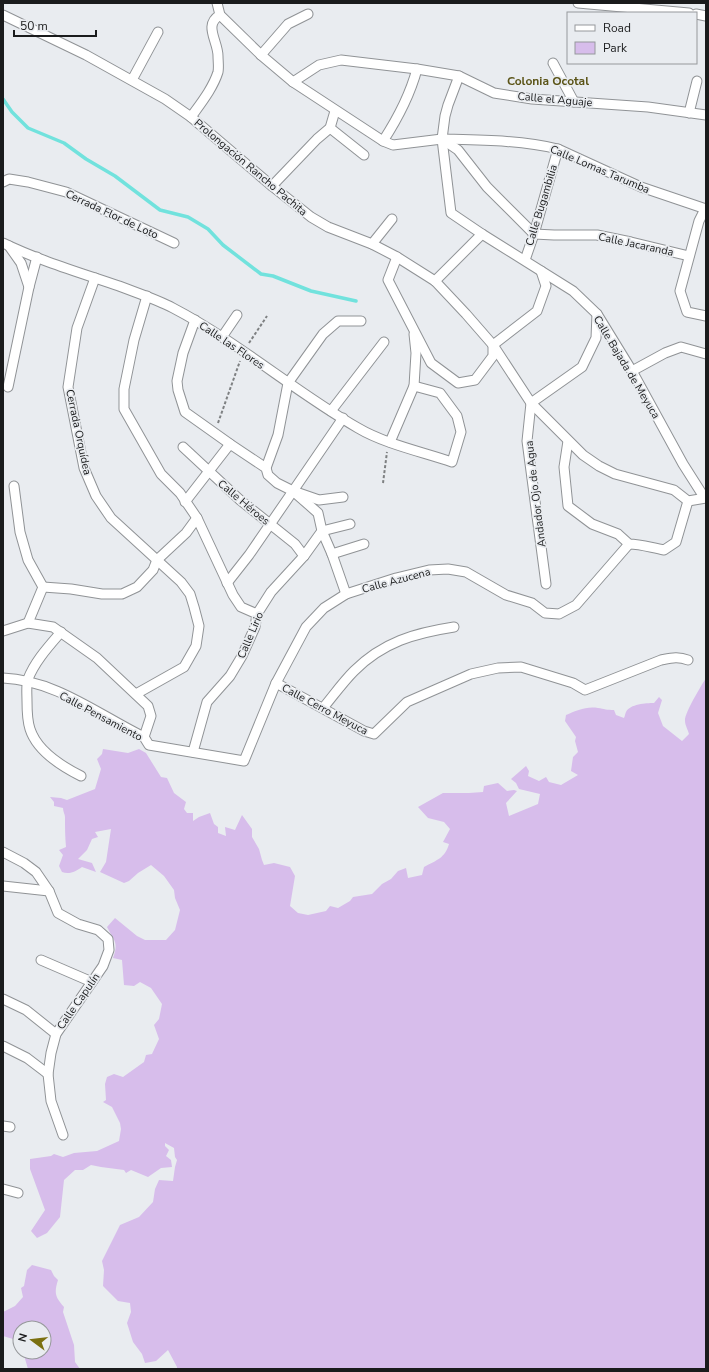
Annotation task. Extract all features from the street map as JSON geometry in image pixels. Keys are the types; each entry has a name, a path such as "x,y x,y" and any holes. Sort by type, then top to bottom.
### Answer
{"street":[{"path":"217,3 220,15 261,55 293,82 335,111 383,141 392,145 442,139 458,150 487,187 534,234"},
{"path":"578,3 679,12"},
{"path":"261,55 288,24 308,14"},
{"name":"Prolongación Rancho Pachita","path":"3,15 86,55 165,99 191,117 311,217 328,227 372,244 397,257 435,282 493,345 531,403 583,455 615,474 674,490 688,501"},
{"name":"Prolongación Rancho Pachita","path":"191,117 207,93 218,71 218,50 211,26 214,19 220,15"},
{"path":"132,80 158,32"},
{"name":"Calle el Aguaje","path":"293,82 320,65 341,60 417,69 460,76 494,93 532,99 648,107 706,115"},
{"path":"553,63 574,102"},
{"path":"383,141 398,118 413,83 417,69"},
{"name":"Calle Bajada de Meyuca","path":"460,76 448,105 442,139 451,213 573,291 597,314 632,372 683,464 705,498"},
{"path":"689,113 697,81"},
{"path":"272,186 317,139 330,128 335,111"},
{"path":"330,128 364,155"},
{"name":"Calle Lomas Tarumba","path":"442,139 517,142 558,149 641,187 706,209"},
{"name":"Calle Bugambilia","path":"525,260 534,234 558,149"},
{"name":"Cerrada Flor de Loto","path":"3,182 9,179 66,192 174,243"},
{"path":"706,209 699,221 680,291 687,312 706,316"},
{"path":"372,244 392,219"},
{"path":"435,282 482,234"},
{"name":"Calle Jacaranda","path":"534,234 597,235 689,256"},
{"path":"5,243 21,263 29,287"},
{"name":"Calle las Flores","path":"5,243 37,257 147,296 170,306 222,337 288,384 359,429 390,442 452,462 461,432 457,416 440,393 414,386"},
{"path":"8,387 29,287 37,257"},
{"path":"397,257 388,280 431,363 458,383 475,380 493,356 493,345 537,311 546,286 541,271"},
{"name":"Cerrada Orquídea","path":"95,278 77,328 68,387 84,468 96,496 110,518 181,582 190,594 198,626 196,646 184,667 136,694"},
{"path":"147,296 134,340 124,389 124,408 161,474 180,493 197,518 226,583 241,607 257,614"},
{"path":"531,403 582,367 596,338 597,314"},
{"path":"222,337 237,315"},
{"path":"195,320 183,353 177,381 178,390 185,412 214,434 266,468"},
{"path":"343,497 319,500 293,491 276,483 268,476 266,468 278,435 288,384 323,334 338,321 361,321"},
{"path":"390,442 414,386 416,352 414,328"},
{"path":"331,411 384,342"},
{"path":"632,372 665,353 681,347 706,354"},
{"name":"Andador Ojo de Agua","path":"531,403 527,441 546,584"},
{"path":"226,583 249,555 271,524 343,418"},
{"path":"568,441 564,467 568,506 592,524 618,534 629,544 640,544 664,550 676,542 688,501 705,498"},
{"path":"185,502 230,444"},
{"name":"Calle Héroes","path":"183,448 240,500 295,544 304,556"},
{"path":"14,486 20,532 28,560 43,587"},
{"path":"293,491 318,513 322,531 346,594"},
{"path":"43,587 71,589 102,594 122,594 137,587 152,570 157,560 186,533 197,518"},
{"path":"322,531 350,524"},
{"name":"Calle Lirio","path":"193,752 207,702 230,676 242,656 255,627 257,614 271,592 304,556 322,531"},
{"path":"332,554 364,544"},
{"name":"Calle Azucena","path":"244,761 276,683 306,627 324,608 346,594 396,578 429,570 448,569 466,572 506,594 532,603 545,613 559,614 576,605 629,544"},
{"path":"28,623 43,587"},
{"path":"3,630 28,623 53,627 97,658 148,706 151,716 144,737"},
{"path":"323,708 355,670 389,644 427,631 454,627"},
{"path":"61,632 40,656 27,681 27,710 30,729 38,744 59,763 81,776"},
{"name":"Calle Cerro Meyuca","path":"276,683 364,731 374,734 407,702 471,674 498,668 521,667 573,683 585,690 661,660 673,657 682,657 688,660"},
{"name":"Calle Pensamiento","path":"3,678 27,681 78,701 144,737 148,745 244,761"},
{"path":"3,852 24,863 36,872 49,891"},
{"path":"3,886 49,891"},
{"name":"Calle Capulín","path":"49,891 58,913 78,924 98,930 108,939 109,950 103,966 56,1034 51,1053 48,1074 51,1101 63,1135"},
{"path":"42,960 92,982"},
{"path":"3,999 26,1010 56,1034"},
{"path":"3,1046 28,1058 48,1074"},
{"path":"3,1189 18,1193"}],"path":[{"path":"214,434 244,352 267,316"},
{"path":"383,483 386,459"}],"green space":[{"path":"706,678 706,1369 177,1369 168,1350 156,1361 145,1363 142,1354 133,1342 127,1323 131,1312 130,1303 118,1301 103,1286 104,1270 102,1261 120,1225 139,1217 153,1202 155,1189 159,1180 173,1181 177,1160 175,1157 174,1148 165,1143 165,1146 169,1150 166,1156 171,1160 172,1167 161,1168 148,1177 131,1170 126,1173 124,1170 91,1165 83,1170 75,1170 64,1180 60,1217 47,1233 37,1238 31,1231 45,1210 30,1169 30,1159 51,1156 54,1154 63,1157 74,1153 97,1151 119,1141 121,1129 120,1123 112,1107 103,1102 106,1100 105,1084 107,1077 114,1074 123,1077 144,1062 146,1055 152,1054 159,1039 154,1025 159,1019 162,1004 151,988 140,982 134,986 124,985 122,960 113,958 116,945 107,927 115,918 137,936 145,940 166,940 175,930 180,910 175,898 174,890 164,876 151,865 124,883 100,872 106,862 111,829 95,832 98,837 92,839 87,850 78,859 92,863 96,872 82,867 70,873 62,872 59,866 63,855 59,850 66,847 65,816 63,808 54,806 54,802 50,797 67,800 95,789 101,769 97,759 102,754 103,749 128,753 139,749 146,753 161,777 167,778 174,793 186,802 184,809 187,813 193,813 193,821 210,813 214,824 218,827 218,833 226,836 225,827 235,830 242,815 252,829 252,837 259,849 264,865 274,863 290,867 295,876 290,906 298,913 308,915 326,911 330,906 338,908 350,901 353,897 372,894 382,884 391,879 398,871 406,868 408,878 422,875 424,867 443,856 445,853 449,844 443,842 450,829 444,822 428,818 418,807 443,793 483,792 484,786 498,783 507,791 517,791 506,803 509,816 538,804 540,794 519,789 516,783 511,779 526,766 529,771 528,776 539,781 546,777 549,782 561,785 578,775 571,771 573,757 578,752 575,741 576,737 565,721 566,715 581,709 594,708 614,710 616,715 624,718 626,712 631,707 638,704 654,703 659,697 662,700 658,713 663,726 682,741 689,734 685,723 685,717"},
{"path":"32,1265 51,1270 58,1280 56,1295 64,1307 63,1312 74,1345 75,1362 80,1369 28,1369 25,1360 52,1360 52,1320 12,1320 12,1339 3,1336 3,1312 15,1306 23,1297 21,1288 24,1286 27,1270"}],"waterway":[{"path":"3,99 12,112 28,128 64,143 86,159 115,176 160,210 188,217 208,229 223,245 261,274 273,276 311,291 356,301"}],"district":[{"name":"Colonia Ocotal","path":"548,81"}]}
